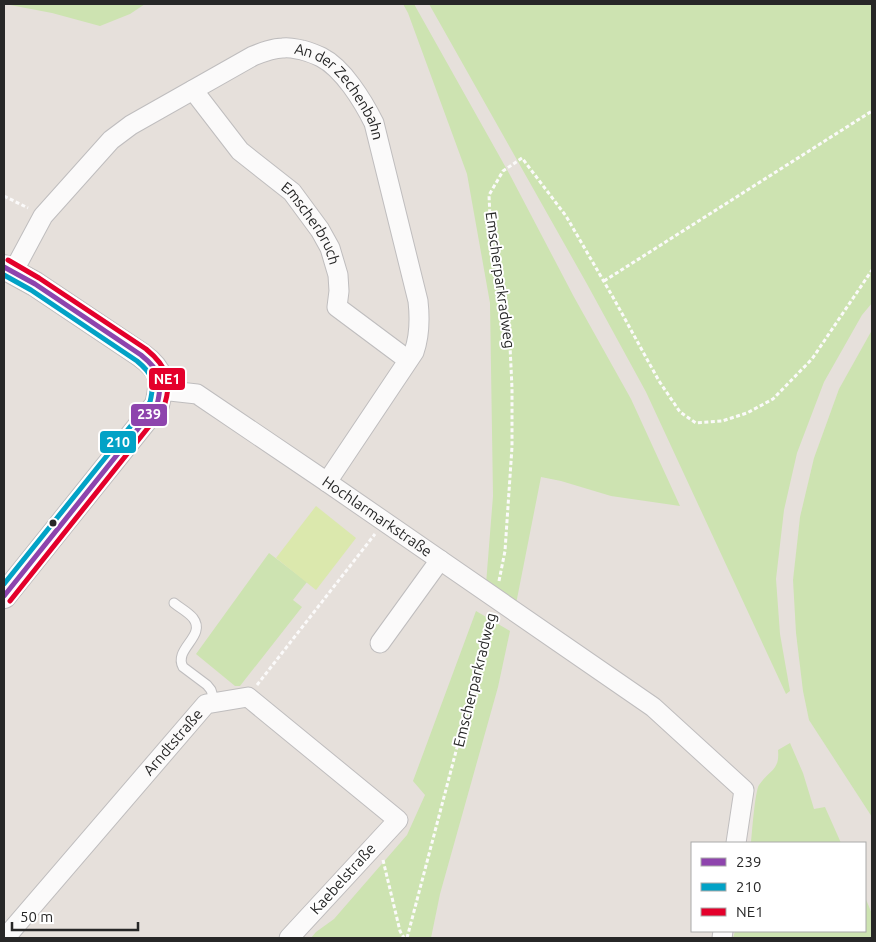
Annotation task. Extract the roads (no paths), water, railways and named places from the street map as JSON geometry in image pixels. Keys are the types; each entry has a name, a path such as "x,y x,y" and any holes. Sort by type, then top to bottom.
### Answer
{"street":[{"name":"An der Zechenbahn","path":"9,270 43,216 111,140 131,125 253,56 268,50 283,48 300,50 322,57 335,67 360,97 374,123 418,301 420,328 414,352 327,482"},
{"name":"Emscherbruch","path":"193,90 240,151 292,192 320,230 330,248 338,275 337,307 408,360"},
{"path":"4,596 157,405 161,390 159,374 150,361 34,284 9,270"},
{"name":"Hochlarmarkstraße","path":"161,390 197,394 653,707 744,790 736,842"},
{"path":"380,643 440,560"},
{"name":"Arndtstraße","path":"5,938 206,704 248,697 398,820"},
{"name":"Kaebelstraße","path":"289,938 398,820"}],"lane":[{"path":"174,604 191,615 196,625 196,631 181,656 181,664 183,668 207,685 211,690 215,703"}]}
